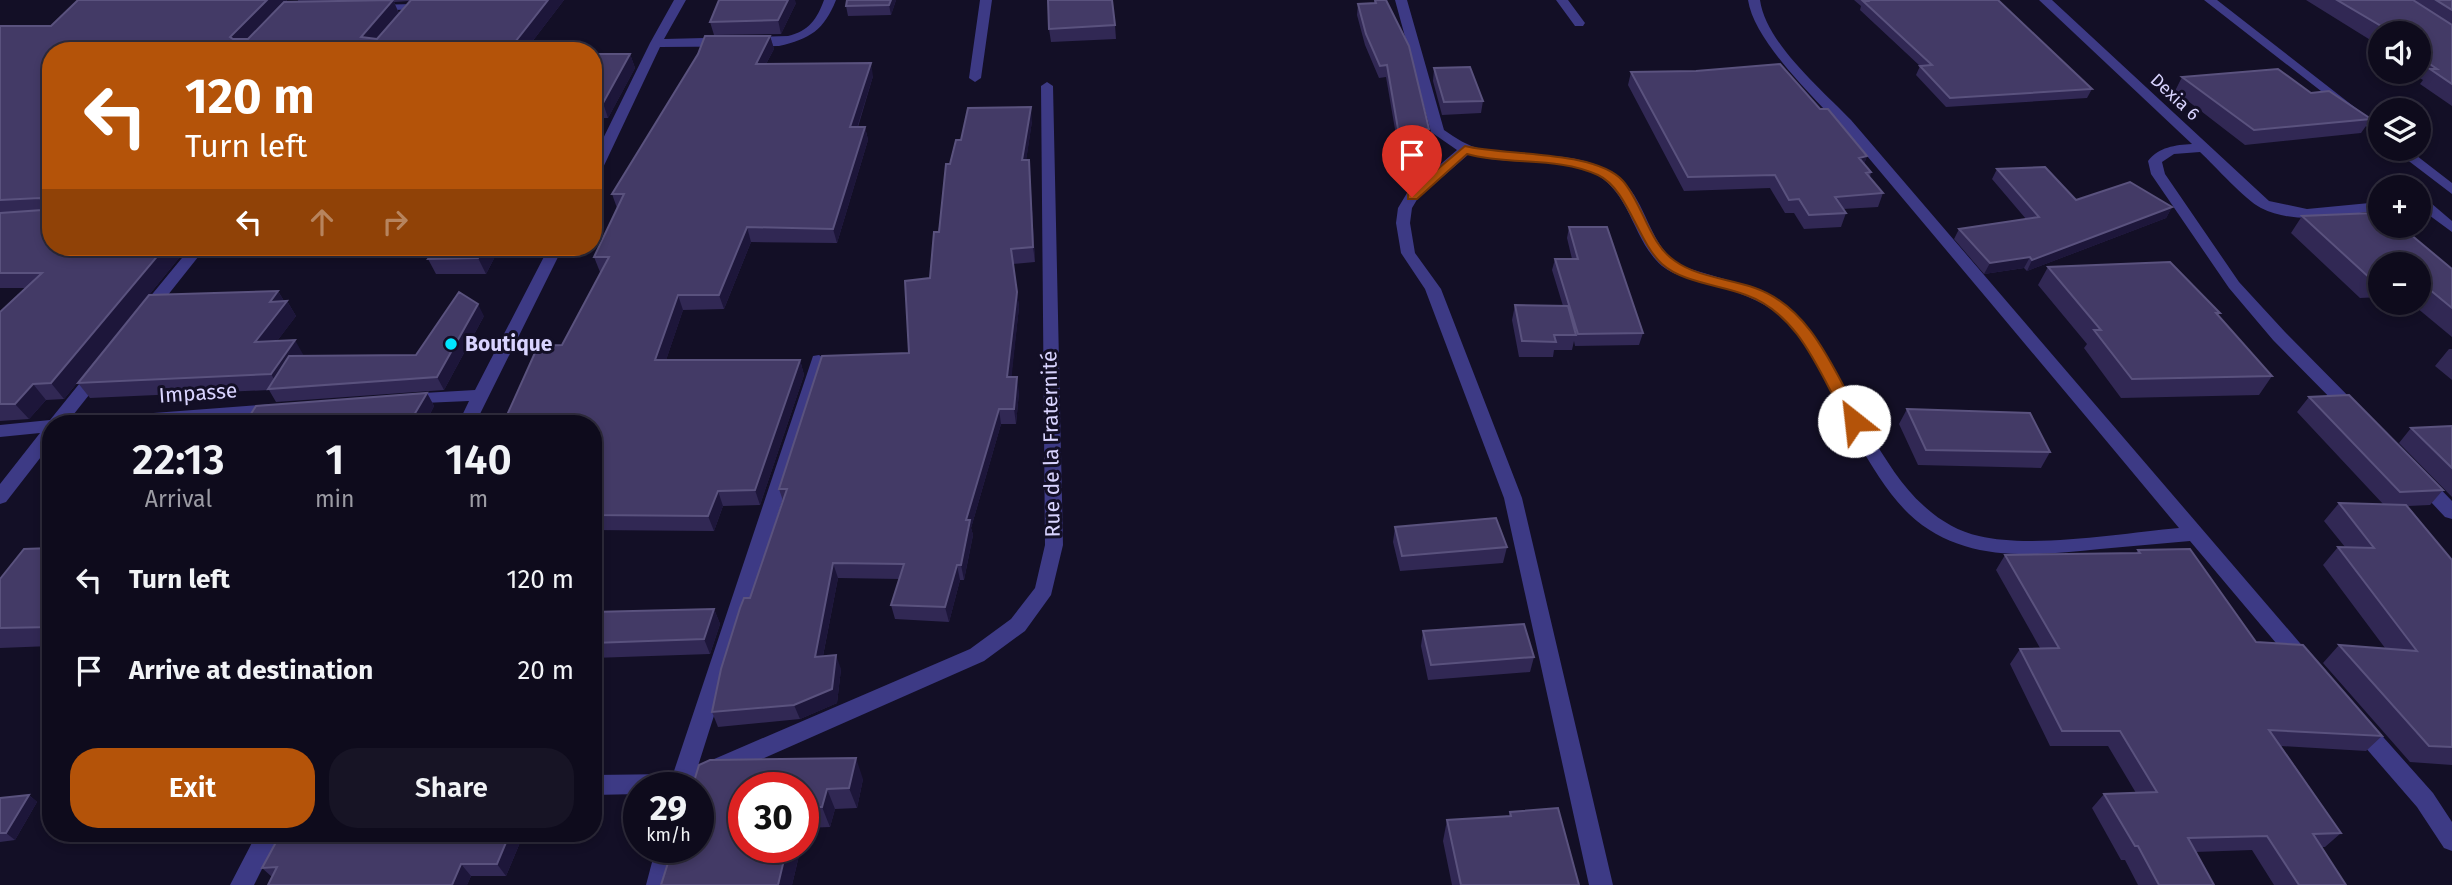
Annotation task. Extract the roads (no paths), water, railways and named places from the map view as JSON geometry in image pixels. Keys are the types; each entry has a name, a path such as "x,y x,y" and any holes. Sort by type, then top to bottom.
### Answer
{"street":[{"path":"602,155 656,43 680,0"},
{"path":"656,43 793,39 816,29 830,0"},
{"path":"975,78 986,0"},
{"path":"1401,0 1438,132 1449,142 1484,155 1566,162 1603,173 1618,183 1658,253 1669,264 1686,272 1752,292 1787,312 1803,331 1867,444 1916,510 1944,528 2005,550 2193,534"},
{"path":"1562,0 1579,23"},
{"path":"1754,0 1752,6 1760,23 1777,46 1846,123 2193,534 2318,677"},
{"name":"Dexia 6","path":"2045,0 2264,204 2301,215 2368,207"},
{"path":"2210,0 2368,124"},
{"path":"363,8 417,3"},
{"path":"401,24 417,3"},
{"name":"Rue de la Fraternité","path":"712,772 977,654 1018,625 1044,590 1054,545 1047,86"},
{"path":"2204,148 2173,149 2161,153 2155,161 2158,174 2234,285 2279,336 2370,428"},
{"path":"1465,150 1412,197 1405,208 1408,253 1433,289 1513,498 1601,885"},
{"path":"2415,161 2452,190"},
{"path":"2431,200 2452,197"},
{"path":"2431,211 2452,228"},
{"path":"132,330 192,256"},
{"path":"470,415 551,256"},
{"path":"685,772 819,360"},
{"path":"64,415 107,361"},
{"path":"384,402 480,395"},
{"name":"Impasse","path":"208,415 289,409"},
{"path":"0,430 42,429"},
{"path":"0,497 42,441"},
{"path":"2407,466 2452,512"},
{"path":"2344,708 2425,800 2452,841"},
{"name":"Rue de la Fraternité","path":"602,785 623,785"},
{"path":"242,885 264,842"},
{"path":"659,885 664,863"}],"place":[{"name":"Boutique","path":"451,344"}]}
